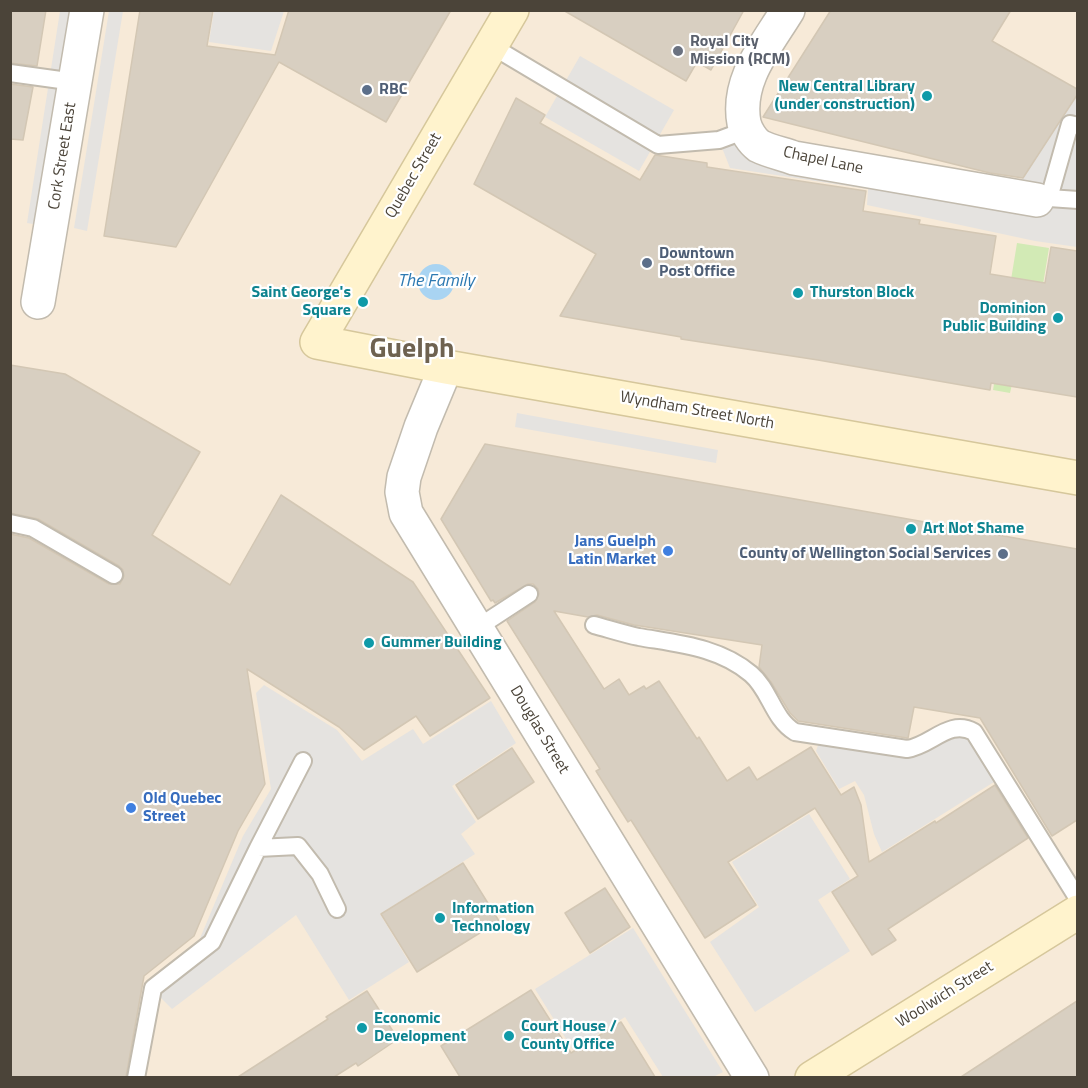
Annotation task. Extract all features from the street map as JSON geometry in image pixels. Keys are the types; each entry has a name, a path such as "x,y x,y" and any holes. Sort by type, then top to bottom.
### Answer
{"main road":[{"name":"Quebec Street","path":"316,342 512,10"},
{"name":"Wyndham Street North","path":"316,342 446,368 1077,478"},
{"name":"Woolwich Street","path":"812,1077 1077,912"}],"street":[{"name":"Cork Street East","path":"39,302 87,10"},
{"path":"746,130 742,97 748,77 788,10"},
{"name":"Chapel Lane","path":"746,130 758,145 794,158 1043,199"},
{"name":"Douglas Street","path":"446,368 421,426 404,477 402,492 406,513 752,1077"}],"lane":[{"path":"490,45 658,145 719,140 746,130"},
{"path":"10,73 75,82"},
{"path":"1077,126 1071,124 1043,199 1077,200"},
{"path":"10,523 33,528 114,575"},
{"path":"477,628 529,594"},
{"path":"594,625 635,636 700,648 736,662 754,676 785,727 795,732 916,748 952,728 974,732 1077,899"},
{"path":"136,1077 153,988 212,942 303,761"},
{"path":"258,848 298,846 320,874 337,909"}],"shaded area":[{"path":"214,10 284,11 271,51 209,42"},
{"path":"11,11 1077,11 1077,1077 11,1077"},
{"path":"60,11 74,11 39,225 27,223"},
{"path":"109,11 123,11 87,231 74,228"},
{"path":"580,56 674,110 639,171 545,117"},
{"path":"1077,95 1077,247 1035,241 867,205 868,189 730,168 719,140 746,130 1013,196 1021,180"},
{"path":"517,413 718,450 716,463 515,427"},
{"path":"264,685 337,730 362,761 413,729 423,744 491,701 516,743 452,786 476,822 461,834 475,854 380,914 409,962 349,1000 296,915 172,1009 147,984 198,943 243,836 271,789 256,693"},
{"path":"823,731 926,745 965,734 994,782 882,852 874,834 864,795 855,781 839,789 816,751"},
{"path":"809,814 850,879 818,900 850,951 755,1012 710,942 759,907 732,862"},
{"path":"633,928 723,1072 713,1077 663,1077 625,1017 573,1050 535,989"}],"green space":[{"path":"1017,243 1049,248 1027,382 1013,380 1010,393 993,390"}],"water":[{"name":"The Family","path":"436,264 449,269 454,282 449,295 436,300 423,295 418,282 423,269"}],"building":[{"path":"10,10 46,10 37,66 10,63"},
{"path":"140,10 213,10 207,46 275,55 289,10 451,10 386,122 279,62 176,247 104,236"},
{"name":"Royal City Mission (RCM)","path":"563,10 744,10 711,70 697,62 686,81"},
{"name":"New Central Library (under construction)","path":"831,10 1011,10 992,41 1077,89 1077,95 1023,178 990,173 763,117"},
{"path":"10,84 33,87 23,140 10,139"},
{"path":"516,98 545,115 540,123 640,180 655,155 707,163 707,167 866,191 863,211 920,220 919,224 996,236 990,274 1045,283 1051,247 1077,251 1077,397 991,383 990,390 681,339 681,337 560,316 596,254 474,184"},
{"name":"Old Quebec Street","path":"10,365 65,374 200,452 152,535 230,585 281,495 413,582 490,698 430,736 416,716 364,750 339,727 247,669 265,784 238,831 194,936 144,976 126,1077 10,1077 10,534 29,538 109,584 120,584 124,576 119,566 38,519 10,513"},
{"path":"485,444 1077,549 1077,820 1052,836 980,718 914,707 908,738 798,721 790,713 759,667 762,645 634,625 597,615 588,617 554,611 604,689 619,679 629,695 644,686 646,689 659,681 727,781 749,767 757,780 811,747 841,795 854,787 861,805 869,862 995,785 1028,838 888,929 896,940 872,955 832,892 858,876 815,808 728,862 756,905 705,938 631,820 628,822 596,771 600,769 507,621 535,602 539,594 538,589 533,584 528,584 495,603 491,601 441,519"},
{"path":"512,748 534,782 478,819 456,785"},
{"name":"Information Technology","path":"463,863 499,921 417,972 381,914"},
{"path":"605,888 630,927 590,953 565,913"},
{"name":"Court House / County Office","path":"531,990 571,1053 621,1022 655,1077 460,1077 441,1046"},
{"path":"367,991 398,1039 358,1066 356,1063 334,1077 238,1077 328,1019 326,1017"},
{"path":"1077,1001 1077,1077 961,1077"}],"place":[{"name":"Royal City Mission (RCM)","path":"678,51"},
{"name":"RBC","path":"367,90"},
{"name":"New Central Library (under construction)","path":"927,96"},
{"name":"Downtown Post Office","path":"647,263"},
{"name":"Thurston Block","path":"798,293"},
{"name":"Saint George's Square","path":"363,302"},
{"name":"Dominion Public Building","path":"1058,318"},
{"name":"Art Not Shame","path":"911,529"},
{"name":"Jans Guelph Latin Market","path":"668,551"},
{"name":"County of Wellington Social Services","path":"1003,554"},
{"name":"Gummer Building","path":"369,643"},
{"name":"Old Quebec Street","path":"131,808"},
{"name":"Information Technology","path":"440,918"},
{"name":"Economic Development","path":"362,1028"},
{"name":"Court House / County Office","path":"509,1036"}],"district":[{"name":"Guelph","path":"412,350"}]}
